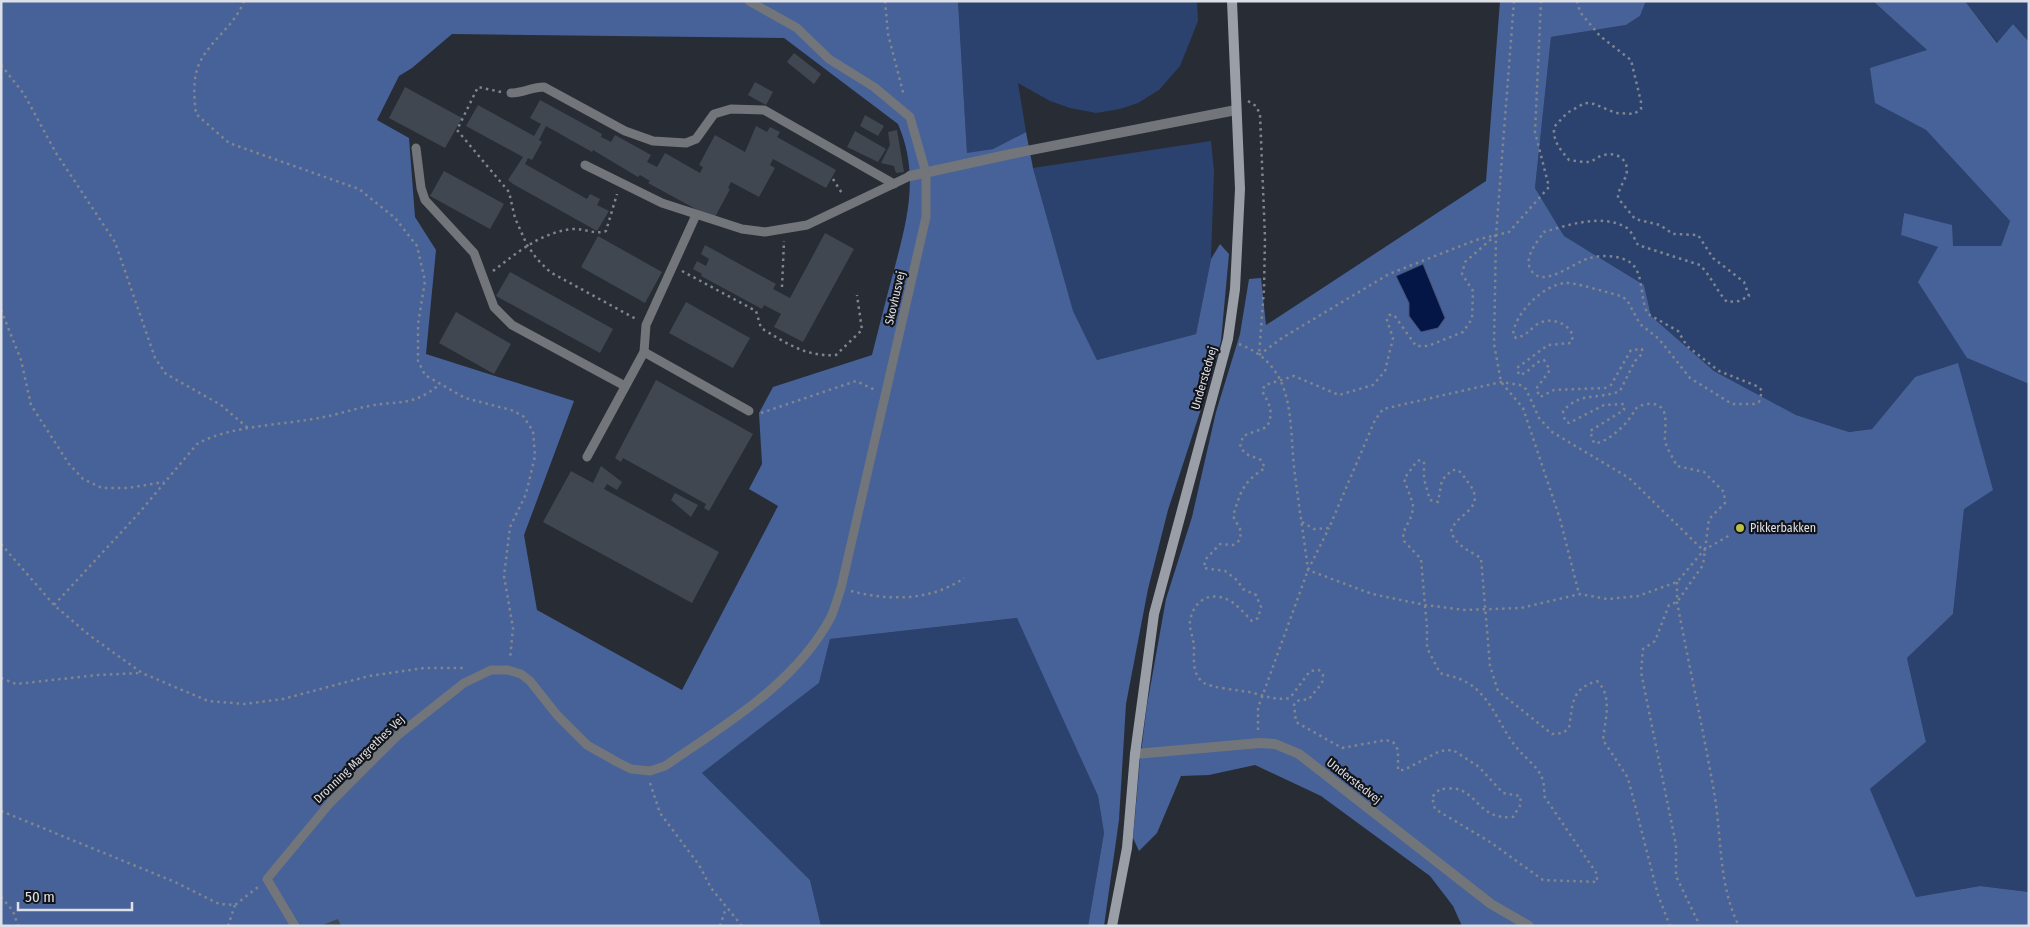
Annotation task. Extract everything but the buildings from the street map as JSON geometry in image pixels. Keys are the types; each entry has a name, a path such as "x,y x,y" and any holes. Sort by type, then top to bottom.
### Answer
{"street":[{"name":"Understedvej","path":"1112,926 1127,848 1134,754 1154,614 1228,339 1238,242 1240,189 1232,1"},
{"path":"910,176 1011,154 1236,110"},
{"name":"Understedvej","path":"1134,754 1260,743 1275,744 1299,754 1491,904 1529,926"}],"lane":[{"path":"749,1 797,28 829,59 874,87 910,117"},
{"path":"511,93 544,87 636,136 653,141 676,143 686,143 696,139 714,114 731,109 764,110 894,184"},
{"name":"Skovhusvej","path":"650,770 665,766 750,707 806,652 831,617 841,588 926,217 926,173 910,117"},
{"path":"416,148 421,188 425,200 474,254 494,307 512,325 625,386"},
{"path":"585,165 662,204 742,229 765,232 807,225 910,176"},
{"path":"587,457 644,352 646,325 696,215"},
{"path":"644,352 749,411"},
{"name":"Dronning Margrethes Vej","path":"266,879 330,802 398,736 464,683 491,670 508,670"},
{"path":"508,670 521,674 530,681 556,715 587,746 631,768 650,770"},
{"path":"266,879 295,926"}],"path":[{"path":"244,1 239,15 200,61 193,92 196,114 229,143 359,189 395,218 417,246 425,281 418,324 418,361 425,375 465,398 511,410 523,416 533,431 535,456 526,494 510,527 504,576 513,628 508,670"},
{"path":"885,1 888,34 910,117"},
{"path":"1514,1 1496,235 1494,344 1501,382 1523,408 1560,519 1580,594"},
{"path":"1258,355 1282,338 1389,274 1432,257 1509,232 1550,187 1535,132 1541,1"},
{"path":"1577,1 1580,12 1600,36 1631,60 1641,109 1634,114 1616,113 1585,102 1567,114 1554,127 1553,135 1557,146 1569,160 1591,162 1604,155 1616,154 1623,159 1627,167 1625,178 1620,184 1618,198 1635,219 1660,224 1673,234 1698,236 1713,258 1744,282 1748,296 1739,301 1726,302 1716,290 1707,272 1700,265 1638,245 1629,229 1614,222 1580,222 1544,232 1529,258 1529,268 1540,277 1563,272 1589,258 1611,256 1628,261 1638,274 1648,314 1678,331 1687,346 1719,371 1759,387 1762,391 1759,402 1755,404 1732,404 1690,378 1660,339 1640,324 1627,300 1621,296 1565,283 1550,288 1524,308 1514,324 1513,335 1516,338 1524,336 1542,322 1563,323 1570,328 1573,339 1571,344 1548,345 1517,368 1519,375 1524,374 1539,361 1544,360 1549,364 1550,370 1536,389 1540,398 1554,390 1605,388 1611,385 1631,350 1642,349 1642,354 1635,361 1620,391 1607,396 1587,396 1571,402 1563,412 1565,421 1569,423 1576,422 1604,405 1624,404 1624,410 1590,431 1591,439 1594,443 1600,443 1605,442 1612,433 1631,420 1635,409 1640,406 1647,404 1661,407 1666,417 1666,442 1677,466 1704,472 1724,492 1725,503 1709,519 1703,565 1677,602 1669,606 1655,641 1643,649 1641,672 1676,845 1676,876 1700,926"},
{"path":"1,65 24,94 56,153 115,242 155,358 166,374 221,405 249,429"},
{"path":"511,93 492,92 478,87 457,130 509,192 515,218 527,245 550,272 646,325"},
{"path":"1235,91 1256,106 1260,114 1265,238 1264,289 1258,355"},
{"path":"833,179 848,204"},
{"path":"483,279 527,245 560,231 575,229 597,234 606,231 619,183"},
{"path":"782,287 784,230"},
{"path":"1496,235 1465,262 1462,274 1473,292 1472,319 1463,332 1428,346 1416,346 1400,320 1394,315 1389,315 1387,320 1393,338 1385,371 1373,385 1339,395 1294,376 1265,385 1262,391 1270,406 1272,416 1267,427 1243,436 1240,448 1246,454 1261,460 1265,468 1248,479 1242,486 1233,516 1241,531 1240,540 1233,545 1220,544 1205,560 1204,568 1225,571 1237,580 1243,590 1256,594 1261,607 1258,618 1252,621 1232,602 1217,596 1206,597 1197,603 1190,622 1194,646 1193,664 1197,676 1204,684 1263,695 1278,700 1290,698 1310,671 1319,670 1322,675 1322,682 1309,699 1296,700 1294,705 1296,722 1342,748 1386,740 1393,742 1398,750 1398,770 1404,770 1440,750 1453,750 1479,767 1503,793 1520,796 1521,804 1513,817 1503,818 1480,808 1470,796 1457,789 1440,788 1432,797 1435,809 1490,842 1543,880 1596,882 1597,874 1544,796 1545,784 1539,770 1517,748 1491,704 1466,682 1440,673 1426,648 1425,605 1420,559 1404,541 1403,533 1412,515 1413,504 1404,479 1417,461 1420,460 1424,463 1424,479 1430,500 1433,502 1440,500 1442,480 1452,470 1458,470 1474,491 1474,503 1466,515 1455,521 1451,532 1465,549 1481,558 1490,666 1498,691 1552,734 1563,733 1569,728 1574,695 1584,684 1596,681 1602,686 1607,700 1602,740 1628,778 1658,895 1670,926"},
{"path":"673,266 756,311 761,328 792,347 818,356 836,355 862,330 857,295"},
{"path":"1,310 21,360 31,405 69,464 83,479 102,488 128,488 166,482"},
{"path":"1228,339 1258,355 1280,379 1293,429 1295,473 1308,570"},
{"path":"759,413 856,380 885,396"},
{"path":"1260,743 1257,718 1263,695 1308,570 1329,528 1375,420 1383,409 1501,382 1520,385 1526,389 1539,418 1552,432 1629,478 1704,550"},
{"path":"54,606 166,482 197,444 207,439 249,429 324,417 371,406 410,402 430,392 440,384"},
{"path":"1302,522 1314,529 1329,528"},
{"path":"1308,570 1372,594 1425,605 1465,610 1521,608 1580,594 1607,599 1638,596 1677,582 1704,550 1730,536"},
{"path":"1,544 54,606 89,635 142,673 208,701 244,704 283,699 369,676 424,668 467,668"},
{"path":"841,588 876,596 897,598 929,594 950,588 964,578"},
{"path":"1677,582 1677,602 1715,793 1723,870 1728,896 1739,926"},
{"path":"1,678 16,684 108,674 142,673"},
{"path":"650,770 650,784 660,813 699,865 711,888 742,926"},
{"path":"1,810 175,882 219,904 235,906"},
{"path":"228,926 235,906 266,879"},
{"path":"1,897 13,911 18,926"},
{"path":"720,926 726,908"}],"shaded area":[{"path":"1,1 958,1 967,153 993,149 1026,132 1033,168 1073,311 1097,360 1196,334 1211,259 1220,244 1229,254 1221,341 1168,510 1148,589 1126,704 1119,820 1104,926 1088,926 1104,833 1098,796 1017,618 830,639 819,683 702,773 810,880 821,926 1,926","holes":["452,34 784,38 898,124 905,143 910,179 907,215 872,355 773,387 759,413 762,464 749,489 778,506 682,690 537,610 524,535 574,401 426,354 436,250 415,217 409,138 377,120 399,76 412,68"]},
{"path":"958,1 1197,1 1198,21 1180,66 1159,90 1138,103 1120,109 1096,113 1070,108 1050,101 1018,83 1026,132 993,149 967,154"},
{"path":"1500,1 1646,1 1640,16 1626,25 1551,37 1535,188 1564,236 1644,285 1651,316 1714,371 1796,415 1849,432 1872,429 1915,377 1958,363 1993,490 1964,509 1953,614 1907,658 1926,742 1870,789 1916,897 1980,886 2029,892 2029,926 1462,926 1453,906 1430,876 1321,796 1255,765 1209,775 1181,776 1157,833 1139,851 1133,838 1140,760 1147,705 1166,599 1192,517 1216,412 1240,334 1249,279 1261,278 1266,325 1486,181"},
{"path":"1646,1 1873,1 1927,50 1875,103 1926,130 2010,221 2001,246 1952,246 1904,213 1901,235 1938,247 1967,358 2029,384 2029,892 1980,886 1916,897 1870,789 1926,742 1907,658 1953,614 1964,509 1915,377 1872,429 1849,432 1796,415 1714,371 1651,316 1644,285 1564,236 1535,188 1551,37 1626,25 1640,16"},
{"path":"1873,1 1965,1 1997,43 2013,24 2029,42 2029,384 1967,358 1918,282 1938,247 1901,235 1904,213 1952,225 1953,246 2001,246 2010,221 1926,130 1875,103 1870,68 1927,50"},
{"path":"1965,1 2029,1 2029,42 2013,24 1998,43"},
{"path":"1211,141 1214,171 1211,259 1196,334 1097,360 1073,312 1033,168"},
{"path":"1423,264 1445,318 1438,328 1421,332 1409,316 1409,303 1396,276"},
{"path":"1018,618 1098,796 1104,833 1088,926 821,926 810,880 702,773 819,683 830,639"}],"place":[{"name":"Pikkerbakken","path":"1740,528"}]}
